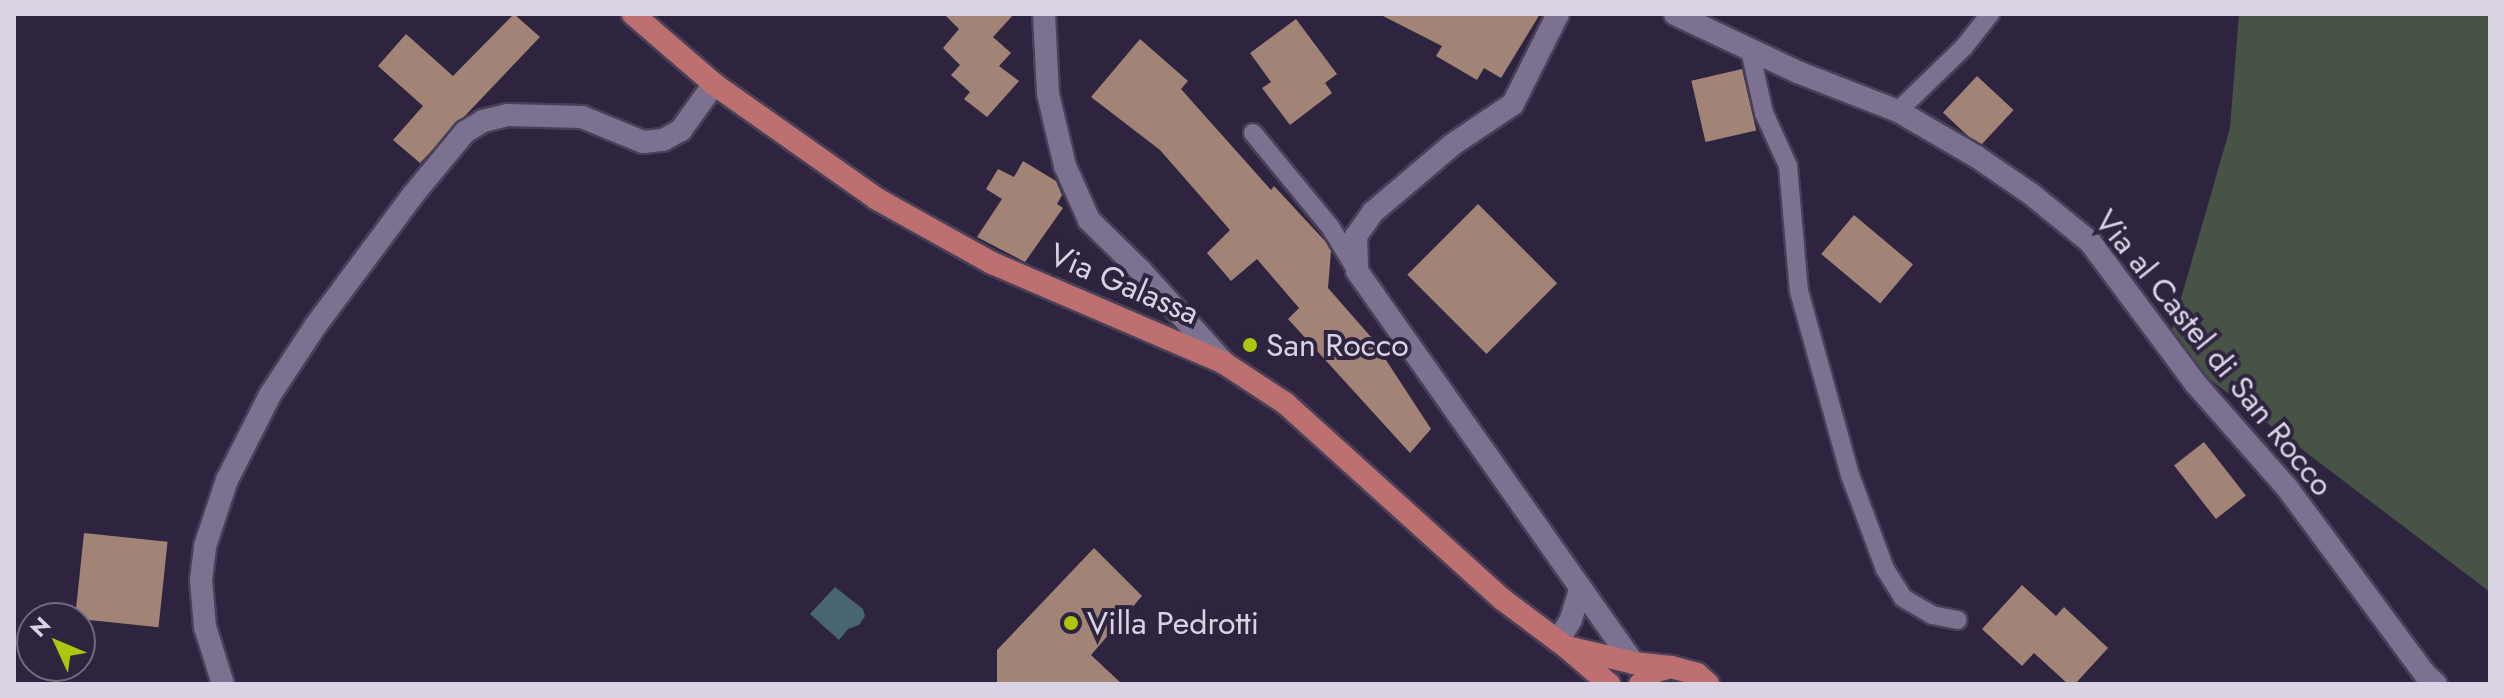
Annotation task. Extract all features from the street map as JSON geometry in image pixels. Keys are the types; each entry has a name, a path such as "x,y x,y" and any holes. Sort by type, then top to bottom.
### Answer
{"main road":[{"name":"Via Galassa","path":"633,14 714,84 877,199 992,263 1224,363 1285,403 1502,599 1609,684"},
{"name":"Via Galassa","path":"1562,644 1637,674"},
{"path":"1637,674 1671,667 1697,674 1708,684"}],"street":[{"path":"1044,14 1048,94 1065,166 1089,220 1141,271 1224,363"},
{"path":"1558,14 1513,104 1452,145 1373,212 1356,236 1357,271 1637,674"},
{"name":"Via al Castel di San Rocco","path":"1675,14 1750,50 1898,111 2010,179 2090,242 2195,383 2288,489 2424,673 2436,684"},
{"path":"223,684 205,627 201,580 205,546 227,480 270,395 316,325 412,196 465,132 483,121 507,115 582,117 643,142 663,140 681,130 714,84"},
{"path":"1562,644 1580,589"}],"lane":[{"path":"1898,111 1964,47 1990,14"},
{"path":"1750,50 1764,113 1788,166 1799,291 1850,475 1885,569 1903,598 1932,615 1958,620"},
{"path":"1253,133 1331,228 1357,271"}],"green space":[{"path":"2239,14 2490,14 2490,592 2167,347 2230,128"}],"water":[{"path":"835,587 863,609 865,616 859,625 848,629 839,640 810,614"}],"building":[{"path":"514,14 540,37 420,163 393,140 423,106 378,66 406,34 453,76"},
{"path":"944,14 1014,14 993,37 1011,53 999,66 1019,81 987,117 964,99 970,92 951,75 960,65 943,48 959,29"},
{"path":"1379,14 1540,14 1501,78 1484,68 1477,80 1436,56 1442,46"},
{"path":"1296,19 1337,74 1325,83 1332,93 1290,125 1262,88 1271,82 1250,53"},
{"path":"1140,39 1188,81 1181,89 1271,190 1274,186 1325,241 1331,251 1328,288 1371,337 1431,429 1410,453 1288,319 1299,308 1257,259 1231,281 1207,253 1230,230 1160,150 1091,97"},
{"path":"1742,69 1756,130 1706,142 1691,81"},
{"path":"1977,76 2014,110 1979,147 1943,113"},
{"path":"1023,161 1056,181 1062,195 1057,204 1063,208 1025,262 977,237 1002,199 986,189 998,169 1014,177"},
{"path":"1478,204 1557,283 1486,354 1407,275"},
{"path":"1854,215 1913,264 1880,304 1821,254"},
{"path":"2204,442 2246,496 2216,519 2174,465"},
{"path":"84,533 168,542 159,627 96,621 96,602 77,602"},
{"name":"Villa Pedrotti","path":"1094,548 1142,596 1091,655 1122,684 997,684 997,650"},
{"path":"2022,585 2056,616 2064,607 2108,648 2075,684 2068,684 2034,653 2022,666 1982,629"}],"place":[{"name":"San Rocco","path":"1250,345"},
{"name":"Villa Pedrotti","path":"1071,623"}]}
